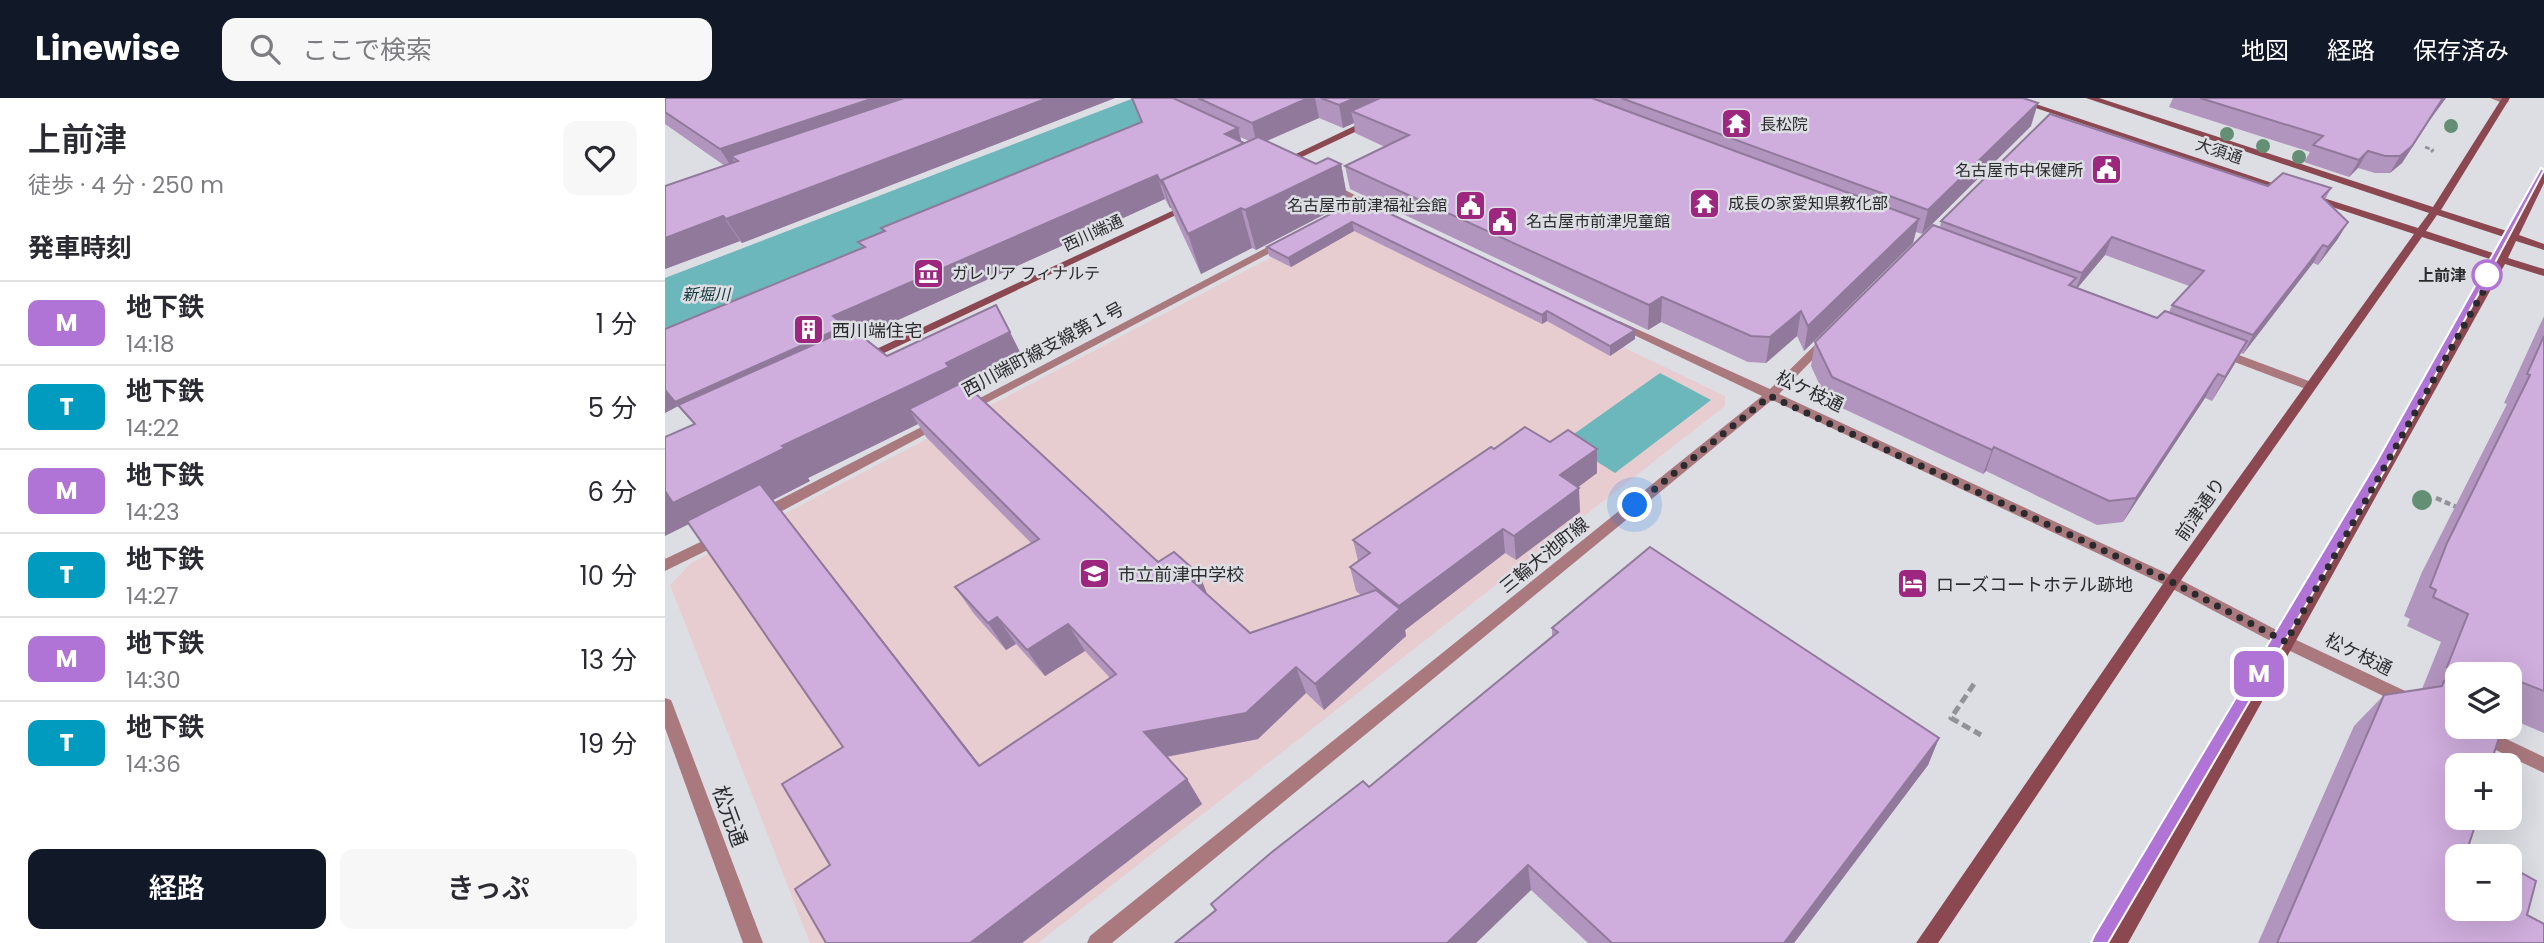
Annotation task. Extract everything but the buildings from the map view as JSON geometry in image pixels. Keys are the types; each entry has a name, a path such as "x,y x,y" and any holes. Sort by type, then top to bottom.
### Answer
{"street":[{"name":"大須通","path":"2010,98 2048,118 2502,259"},
{"name":"大須通","path":"2091,98 2511,236"},
{"path":"2494,98 2505,99"},
{"name":"前津通り","path":"1926,943 2172,582 2435,211 2505,99"},
{"path":"1380,117 1275,163 1309,176 1386,213"},
{"path":"2117,943 2502,259 2544,173"},
{"name":"西川端通","path":"854,363 1206,198"},
{"path":"1347,209 1362,201"},
{"name":"西川端町線支線第１号","path":"748,522 1298,235"},
{"path":"2511,236 2544,247"},
{"path":"2502,259 2544,273"},
{"name":"松ケ枝通","path":"1601,315 2172,582 2286,642 2420,706"},
{"name":"三輪大池町線","path":"1097,943 1770,396 1837,328"},
{"path":"2209,348 2310,386"},
{"path":"665,566 736,528"},
{"name":"松元通","path":"665,705 753,943"},
{"path":"2489,739 2544,765"}],"path":[{"path":"2425,147 2433,150 2431,152"},
{"path":"2436,498 2472,514"},
{"path":"1974,684 1951,718 1981,735"}],"shaded area":[{"name":"市立前津中学校","path":"1358,220 1725,396 1725,406 1038,943 810,943 670,585 691,563 1340,221"}],"water":[{"name":"新堀川","path":"1134,98 1260,98 665,344 665,278"},
{"path":"1660,373 1711,400 1615,473 1564,441"}],"metro line":[{"name":"M","path":"2101,943 2382,463 2544,170"}],"place":[{"name":"長松院","path":"1737,124"},
{"name":"名古屋市中保健所","path":"2106,170"},
{"name":"成長の家愛知県教化部","path":"1705,203"},
{"name":"名古屋市前津福祉会館","path":"1470,205"},
{"name":"名古屋市前津児童館","path":"1503,221"},
{"name":"ガレリア フィナルテ","path":"929,273"},
{"name":"上前津","path":"2487,275"},
{"name":"西川端住宅","path":"809,330"},
{"name":"市立前津中学校","path":"1095,574"},
{"name":"ローズコートホテル跡地","path":"1913,584"}],"route":[{"path":"1635,505 1770,396 2172,582 2286,642 2493,274 2487,275"}]}
